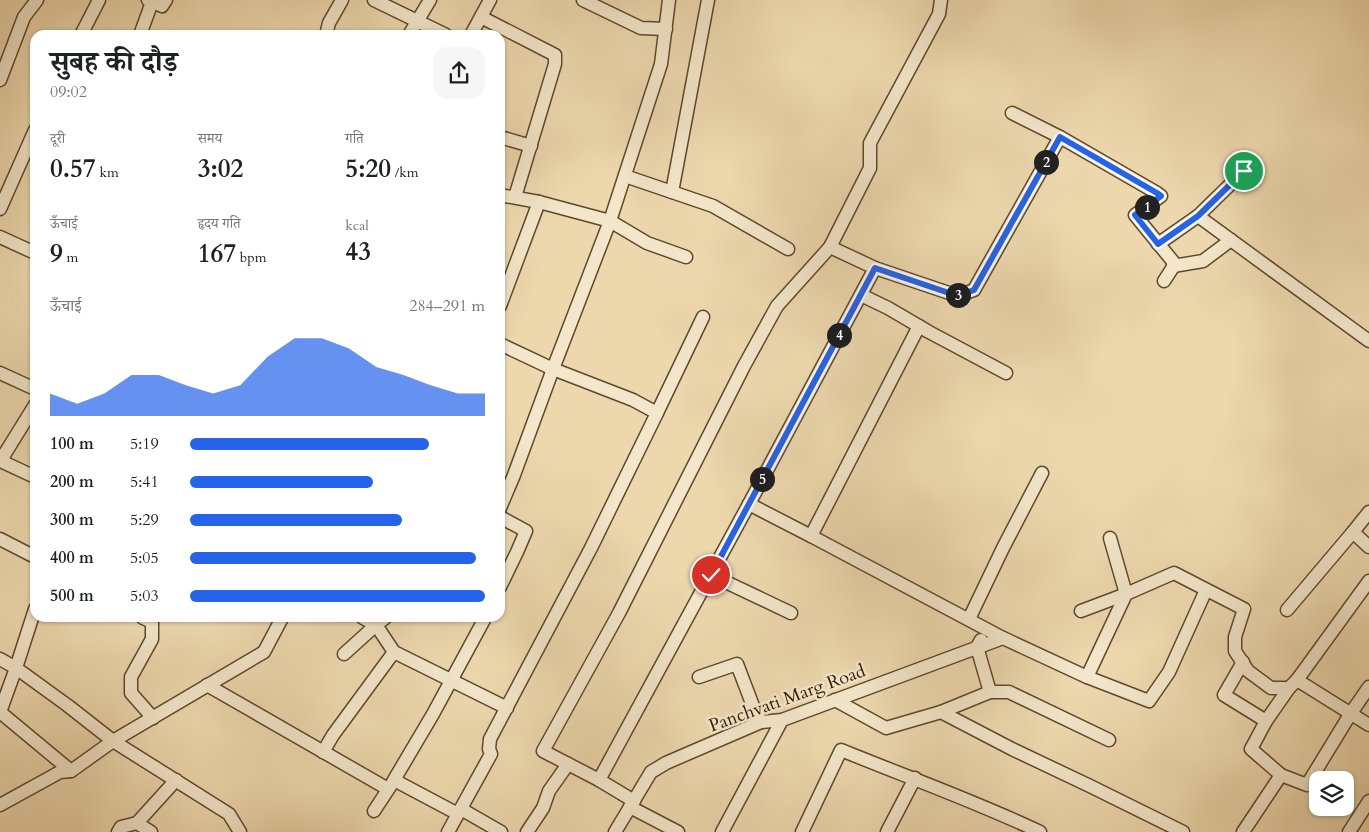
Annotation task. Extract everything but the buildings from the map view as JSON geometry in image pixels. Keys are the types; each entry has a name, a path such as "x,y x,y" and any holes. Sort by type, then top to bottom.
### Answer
{"street":[{"path":"0,80 24,17 37,0"},
{"path":"84,30 99,0"},
{"path":"141,30 150,1 162,6 166,0"},
{"path":"327,30 328,23 342,0"},
{"path":"374,0 436,30"},
{"path":"412,30 430,0"},
{"path":"474,30 490,0"},
{"path":"583,0 640,28 666,22"},
{"path":"659,0 666,22"},
{"path":"505,496 610,222 662,64 669,0"},
{"path":"672,192 708,0"},
{"path":"678,832 632,804 599,780 543,751 619,613 744,366 777,306 830,247 870,168 870,143 939,14 941,0"},
{"path":"481,17 555,55 555,64 515,197"},
{"path":"1012,113 1060,137 1161,196 1135,215 1175,264 1164,281"},
{"path":"830,247 875,268 958,296 974,290 1060,137"},
{"path":"505,138 531,146"},
{"path":"0,209 30,141"},
{"path":"1158,244 1198,216 1244,171"},
{"path":"625,176 713,206 788,249"},
{"path":"505,196 539,202 610,222 648,243 686,257"},
{"path":"505,293 539,202"},
{"path":"1198,216 1369,341"},
{"path":"0,237 30,251"},
{"path":"1173,266 1203,261 1231,240"},
{"path":"599,780 875,268"},
{"path":"861,295 1006,373"},
{"path":"448,832 491,754 489,749 490,740 591,548 703,318"},
{"path":"811,536 919,326"},
{"path":"505,346 632,400 657,413"},
{"path":"0,373 30,387"},
{"path":"30,413 4,455 3,462 30,475"},
{"path":"969,619 1042,473"},
{"path":"749,504 1003,638 1087,677 1149,702 1168,672 1206,590"},
{"path":"1287,610 1369,512"},
{"path":"505,520 526,531 505,577"},
{"path":"1353,532 1369,547"},
{"path":"1087,677 1126,594 1110,538"},
{"path":"0,539 30,554"},
{"path":"1081,611 1174,573 1244,609 1235,637 1235,651 1248,671 1270,688 1293,684 1351,713 1369,725"},
{"path":"711,575 791,613"},
{"path":"1369,581 1266,721 1251,749 1281,775 1307,785 1369,687"},
{"path":"31,622 0,712 71,771"},
{"path":"152,622 152,639 131,677 131,693 153,718"},
{"path":"0,805 60,772 71,771 113,741 264,652 280,622"},
{"path":"344,654 380,622"},
{"path":"381,622 394,652 507,708"},
{"path":"374,811 452,680 483,622"},
{"path":"986,629 977,647 990,692"},
{"name":"Panchvati Marg Road","path":"615,832 651,772 666,763 761,722 782,720 1003,638"},
{"path":"323,752 333,735 394,652"},
{"path":"0,659 16,668 67,705 113,741 229,814 240,832"},
{"path":"1243,662 1224,695 1266,721"},
{"path":"699,677 736,664 761,722"},
{"path":"207,686 323,752 391,784 459,811 502,832"},
{"path":"835,700 886,728 941,712 990,692 1009,692 1109,740"},
{"path":"941,712 1012,749 1183,832"},
{"path":"722,832 782,720"},
{"path":"802,832 841,750 916,778 1040,832"},
{"path":"527,832 543,808 549,792 568,764"},
{"path":"1243,832 1281,775"},
{"path":"887,832 916,778"},
{"path":"118,832 121,827 137,823 176,780"},
{"path":"1349,832 1369,801"},
{"path":"137,823 151,832"}],"route":[{"path":"711,575 875,268 958,296 974,290 1060,137 1161,196 1135,215 1158,244 1198,216 1244,171"}]}
